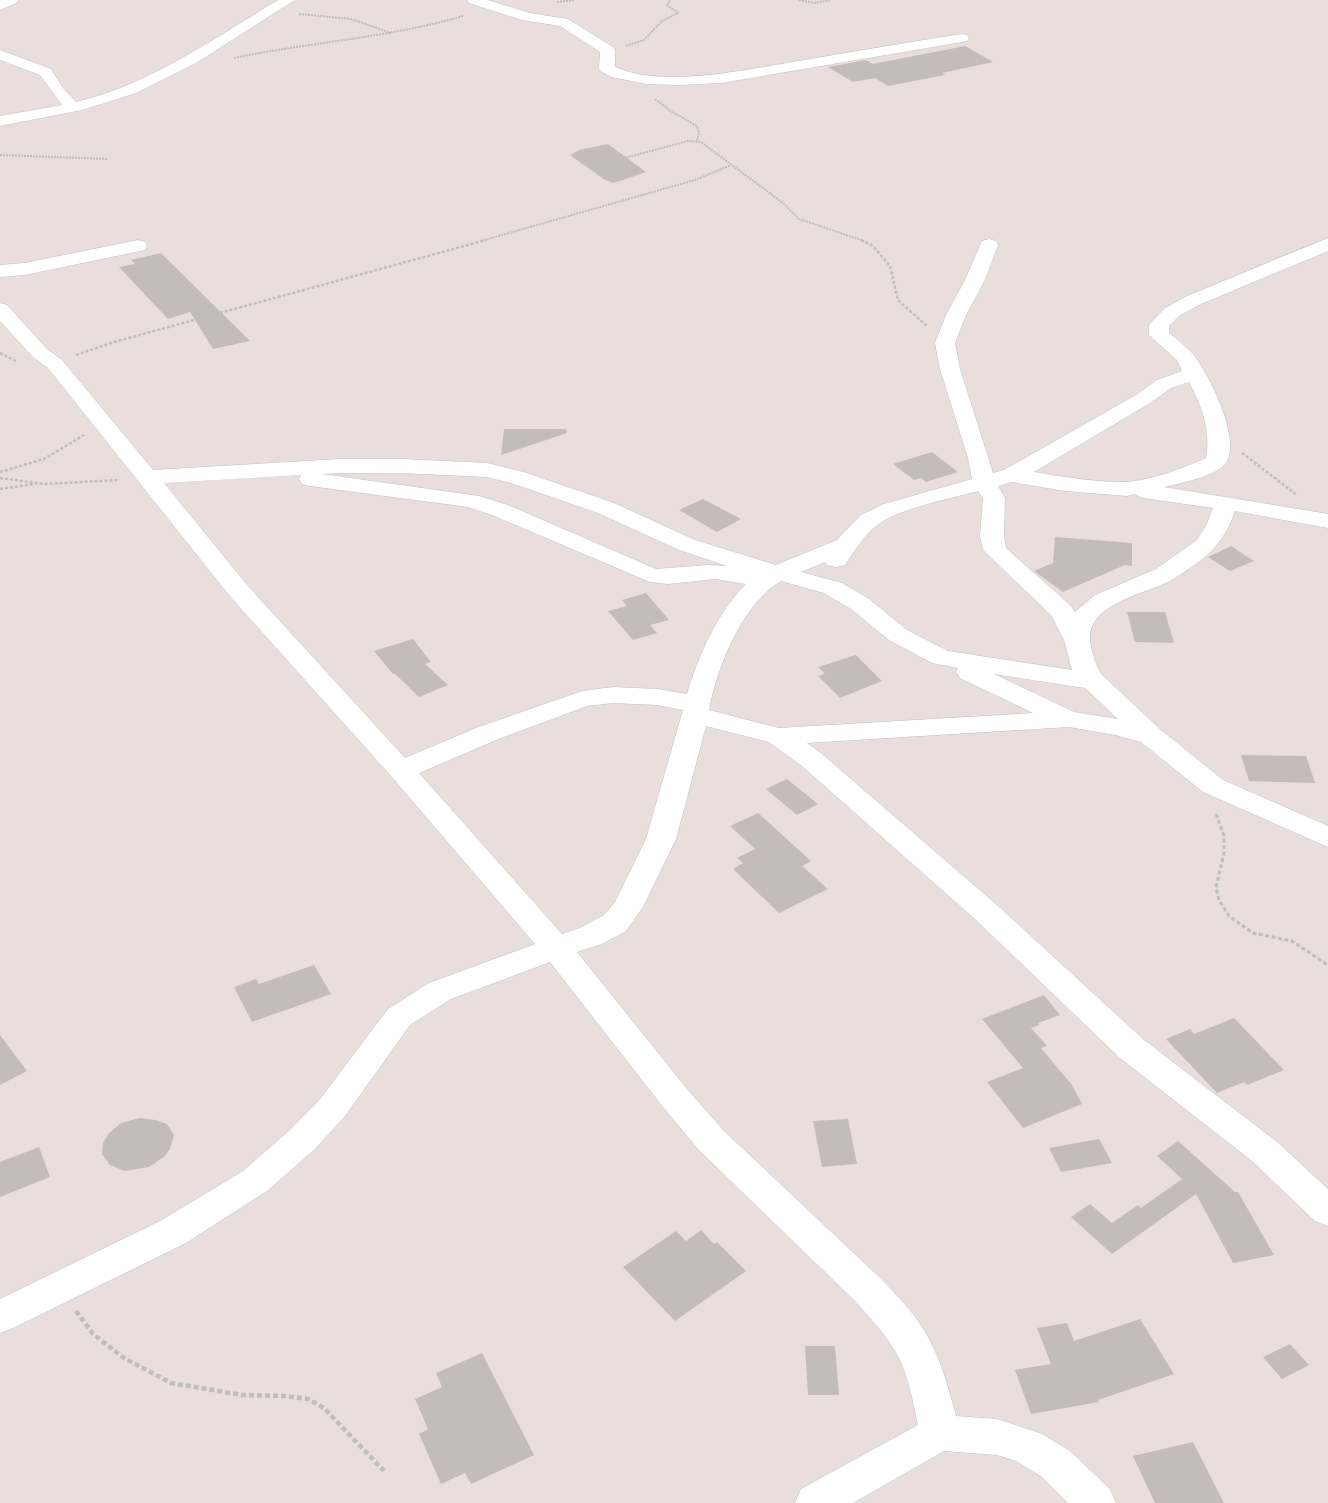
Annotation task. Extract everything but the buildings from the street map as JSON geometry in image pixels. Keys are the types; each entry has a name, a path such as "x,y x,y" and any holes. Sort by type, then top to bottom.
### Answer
{"street":[{"path":"0,6 11,0"},
{"path":"0,121 72,107 115,95 144,84 180,66 288,0"},
{"path":"474,0 527,17 572,26 608,50 607,69 619,76 693,81 721,78 962,38"},
{"path":"0,55 46,72 57,90 72,107"},
{"path":"1126,489 1199,470 1216,461 1220,440 1211,404 1185,357 1159,335 1159,325 1172,312 1194,300 1328,244"},
{"path":"989,245 976,280 956,315 945,343 950,369 979,458 984,482 994,498 992,536 995,550 1062,610 1077,640 1084,667 1093,681 1151,736 1213,786 1328,837"},
{"path":"0,271 49,265 138,246"},
{"path":"0,309 40,353 55,364 238,590 401,770 556,948 675,1098 711,1140 867,1289 890,1314 915,1349 928,1383 940,1433"},
{"path":"860,604 838,572 836,562 837,555 868,520 892,509 926,498 1012,475 1135,404 1164,384 1195,373"},
{"path":"148,477 340,466 402,466 487,470 519,478 606,508 687,545 770,579"},
{"path":"276,471 316,481 471,501 500,510 650,575 660,577 719,572 833,588 860,604 898,635 941,658 1069,719"},
{"path":"1012,475 1065,484 1126,489 1226,502 1328,521"},
{"path":"1077,640 1081,623 1086,614 1104,600 1165,574 1206,545 1218,526 1226,502"},
{"path":"0,1316 173,1232 255,1180 303,1139 333,1108 399,1017 440,991 492,970 591,936 615,922 628,907 661,839 710,662 740,603 770,579 845,545"},
{"path":"941,658 1093,681"},
{"path":"401,770 486,734 582,699 614,695 657,697 779,736 812,760 987,913 1132,1049 1264,1151 1328,1211"},
{"path":"779,736 1069,719 1115,727 1151,736"},
{"path":"814,1503 940,1433 997,1437 1028,1446 1056,1464 1096,1503"}],"path":[{"path":"608,50 637,43 649,37 662,21 678,13 667,5 670,0"},
{"path":"799,0 815,3 831,0"},
{"path":"232,58 392,33 444,22 492,6"},
{"path":"269,12 351,19 392,33"},
{"path":"619,76 672,112 698,126 697,141"},
{"path":"591,167 688,141 697,141 709,147 783,203 799,220 858,238 873,246 890,266 898,300 945,343"},
{"path":"0,155 108,159"},
{"path":"55,364 101,346 638,198 695,180 731,165"},
{"path":"0,472 48,459 65,449 100,418"},
{"path":"1220,440 1253,460 1300,497"},
{"path":"0,489 41,484 83,483 148,477"},
{"path":"0,478 41,484"},
{"path":"1197,773 1215,810 1224,836 1224,853 1216,888 1219,900 1229,916 1253,933 1292,941 1328,965"},
{"path":"58,1288 93,1334 124,1358 171,1383 242,1395 284,1396 308,1399 324,1408 384,1471"}]}
